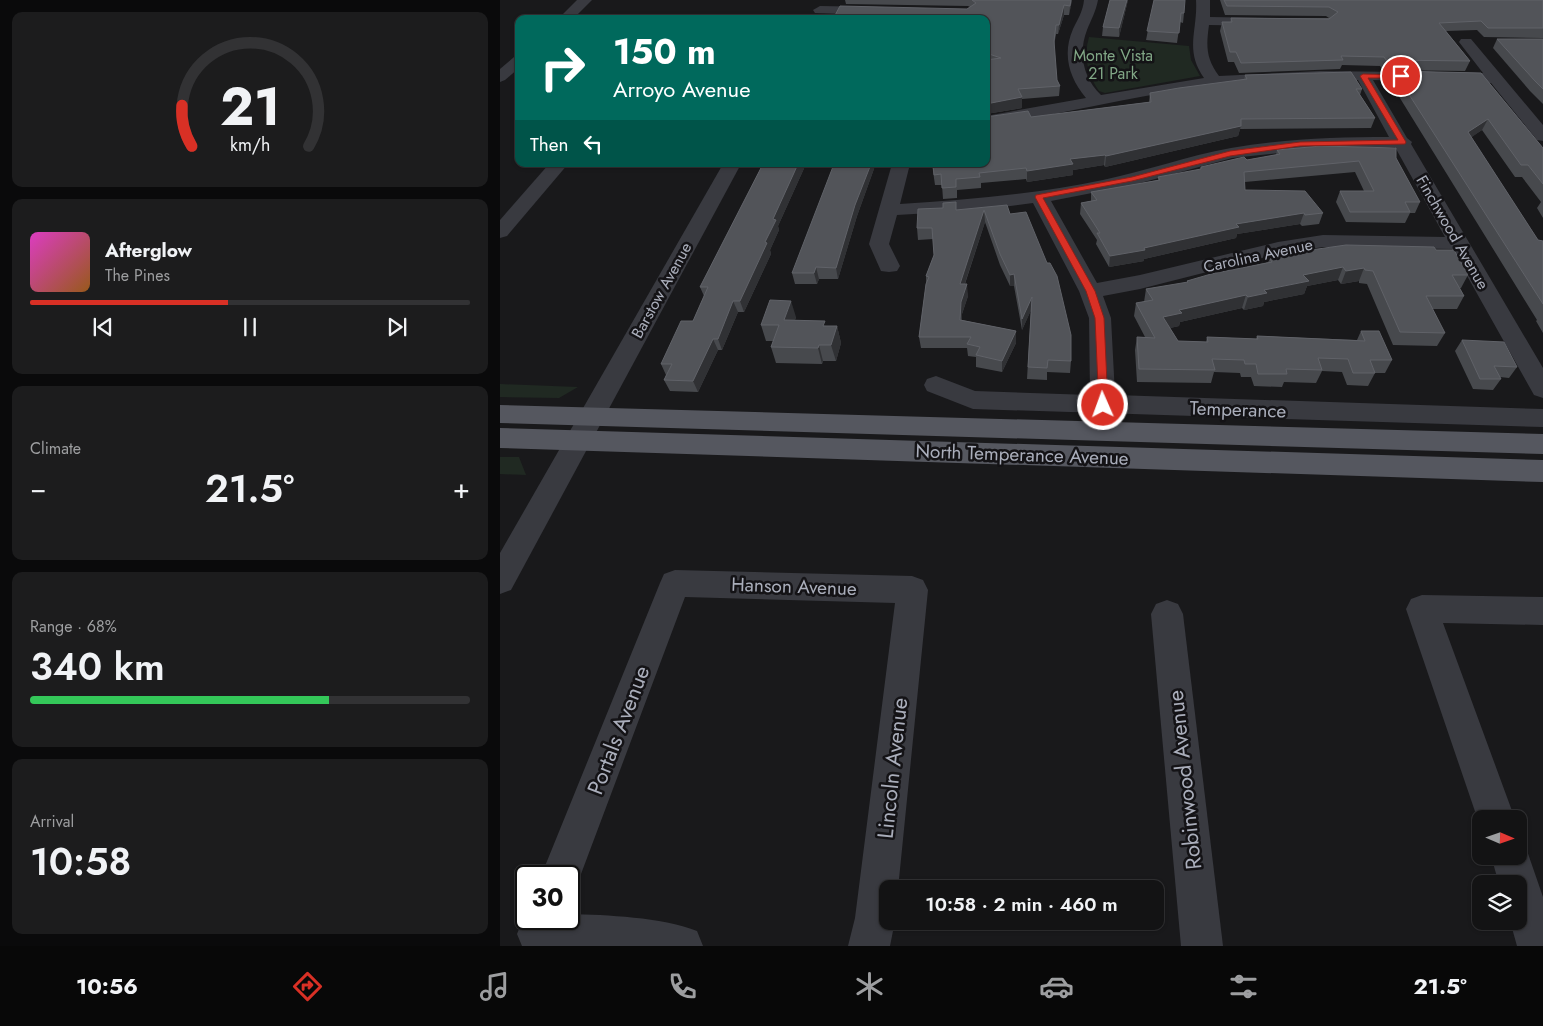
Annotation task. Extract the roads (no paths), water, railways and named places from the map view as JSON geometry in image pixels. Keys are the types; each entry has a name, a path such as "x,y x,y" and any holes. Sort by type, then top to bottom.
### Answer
{"main road":[{"name":"North Temperance Avenue","path":"500,414 584,428 1543,471"},
{"name":"North Temperance Avenue","path":"500,438 584,428 1543,444"}],"street":[{"path":"569,15 585,0"},
{"path":"1091,0 1074,46 1074,59 1080,78 1090,95 1098,102"},
{"path":"1203,0 1204,21 1198,48 1200,59 1215,80"},
{"path":"821,10 889,11"},
{"path":"1204,21 1277,22"},
{"path":"1485,42 1466,42 1543,136"},
{"path":"500,77 513,63"},
{"path":"990,120 1215,80 1296,75 1496,78"},
{"name":"Finchwood Avenue","path":"1363,76 1543,389"},
{"path":"888,210 969,205 1038,197 1132,179 1230,153 1300,144 1402,142"},
{"path":"500,232 556,167"},
{"name":"Barstow Avenue","path":"500,581 730,167"},
{"path":"889,266 880,244 900,167"},
{"path":"1038,197 1090,291 1100,318 1103,405"},
{"name":"Carolina Avenue","path":"1090,291 1140,282 1278,248 1323,241 1459,243"},
{"name":"Temperance","path":"936,385 973,400 1543,418"},
{"name":"Hanson Avenue","path":"676,583 912,590"},
{"name":"Portals Avenue","path":"565,865 676,583"},
{"name":"Lincoln Avenue","path":"869,946 875,918 912,590"},
{"path":"1493,810 1422,609 1543,611"},
{"name":"Robinwood Avenue","path":"1167,614 1202,946"},
{"path":"1513,865 1538,946"},
{"path":"563,930 682,946"}],"park label":[{"name":"Monte Vista 21 Park","path":"1113,64"}]}
